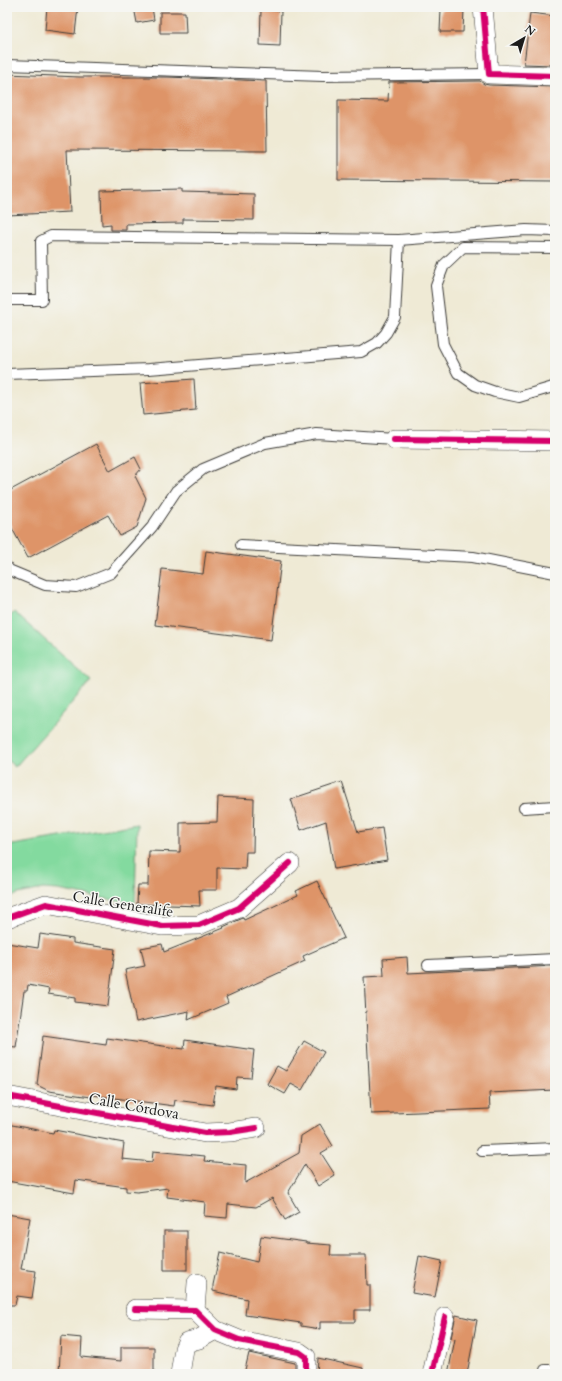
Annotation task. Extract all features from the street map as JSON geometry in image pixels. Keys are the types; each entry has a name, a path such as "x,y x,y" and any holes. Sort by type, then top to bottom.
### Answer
{"street":[{"path":"483,7 489,74 555,76"},
{"path":"394,439 555,441"},
{"name":"Calle Generalife","path":"7,918 46,904 162,926 199,925 238,908 290,863"},
{"name":"Calle Córdova","path":"7,1096 205,1132 230,1132 256,1128"},
{"path":"195,1310 197,1283"},
{"path":"135,1309 195,1310 214,1330 239,1340 299,1352 306,1357 306,1374"},
{"path":"432,1374 445,1317"},
{"path":"180,1374 184,1349 187,1342 199,1339 214,1330"}],"lane":[{"path":"7,65 323,76 489,74"},
{"path":"7,300 42,300 41,241 51,236 399,240 526,230 555,231"},
{"path":"7,374 149,369 361,352 377,343 386,333 395,317 399,240"},
{"path":"555,248 463,246 444,265 436,286 443,344 458,372 475,385 495,392 519,397 553,387 555,385"},
{"path":"8,569 45,586 76,587 111,573 152,527 176,491 203,469 265,443 317,434 394,439"},
{"path":"241,545 473,557 555,573"},
{"path":"524,808 555,806"},
{"path":"428,965 555,959"},
{"path":"482,1151 555,1148"},
{"path":"544,1370 555,1370"}],"green space":[{"path":"14,612 91,681 15,767 7,760 7,620"},
{"path":"137,824 135,904 58,890 43,889 18,894 7,899 7,846"}],"building":[{"path":"47,7 78,7 75,34 45,30"},
{"path":"134,7 152,7 154,20 137,23"},
{"path":"441,9 464,9 463,32 440,32"},
{"path":"261,10 281,11 280,46 260,45"},
{"path":"160,12 185,12 186,33 160,33"},
{"path":"530,13 555,16 552,65 524,64"},
{"path":"7,74 80,77 168,77 266,81 267,151 67,150 70,212 7,215"},
{"path":"480,81 489,85 555,87 555,182 338,180 338,100 388,101 389,82"},
{"path":"182,189 182,192 254,194 254,220 183,219 183,223 126,224 126,230 111,230 111,224 102,225 101,191"},
{"path":"194,379 196,410 143,415 140,383"},
{"path":"96,444 110,471 135,457 141,469 135,476 146,498 137,527 120,536 108,515 28,558 7,519 7,492"},
{"path":"206,551 281,561 271,640 155,625 162,569 203,574"},
{"path":"342,782 358,832 382,828 387,860 334,869 326,821 301,830 291,799"},
{"path":"218,797 254,799 253,852 246,852 245,869 217,868 217,890 199,890 200,906 137,904 138,885 148,885 149,851 180,852 180,823 217,822"},
{"path":"317,881 344,938 303,956 305,961 226,997 228,1003 188,1020 189,1011 136,1022 125,970 145,966 141,948 162,944 164,952 224,928 223,927 243,918 244,920 298,895 296,891"},
{"path":"40,934 73,939 73,943 115,949 108,1006 75,1002 75,998 48,994 49,989 28,985 27,991 24,991 16,1047 7,1046 7,943 38,948"},
{"path":"407,957 408,973 555,966 555,1090 489,1093 490,1109 371,1114 364,977 384,976 383,959"},
{"path":"43,1036 106,1045 107,1038 184,1049 185,1040 254,1050 251,1078 237,1077 236,1089 216,1086 213,1105 175,1100 174,1106 49,1091 37,1085"},
{"path":"304,1041 324,1052 302,1090 291,1084 285,1094 267,1084 277,1066 286,1071"},
{"path":"7,1124 53,1133 54,1130 124,1143 122,1159 152,1162 153,1151 205,1156 204,1161 246,1165 245,1183 299,1153 301,1136 320,1124 333,1146 321,1153 335,1175 318,1186 305,1164 288,1193 299,1212 285,1220 272,1198 256,1207 228,1204 227,1218 204,1216 205,1202 167,1197 168,1188 137,1192 126,1191 126,1187 76,1180 74,1193 7,1181"},
{"path":"7,1214 30,1218 21,1269 36,1271 32,1298 17,1296 15,1305 7,1305"},
{"path":"164,1231 187,1231 187,1270 164,1270"},
{"path":"261,1236 306,1243 331,1245 330,1255 366,1255 367,1285 370,1285 370,1310 355,1310 355,1322 320,1322 320,1329 301,1326 301,1323 245,1315 247,1299 213,1291 213,1285 220,1253 257,1262"},
{"path":"419,1256 442,1261 435,1297 412,1293"},
{"path":"456,1315 477,1320 467,1374 448,1374 455,1339 451,1338"},
{"path":"61,1336 82,1338 81,1357 121,1361 121,1347 154,1347 154,1374 59,1374"},
{"path":"249,1353 295,1363 295,1374 244,1374"},
{"path":"318,1358 363,1368 363,1374 317,1374"}],"cycle path":[{"path":"483,7 489,74 555,76"},
{"path":"394,439 555,441"},
{"path":"7,918 46,904 162,926 199,925 239,908 290,863"},
{"path":"7,1096 205,1133 230,1132 256,1128"},
{"path":"135,1309 195,1310 215,1330 239,1340 299,1352 306,1357 306,1374"},
{"path":"432,1374 445,1317"}]}
